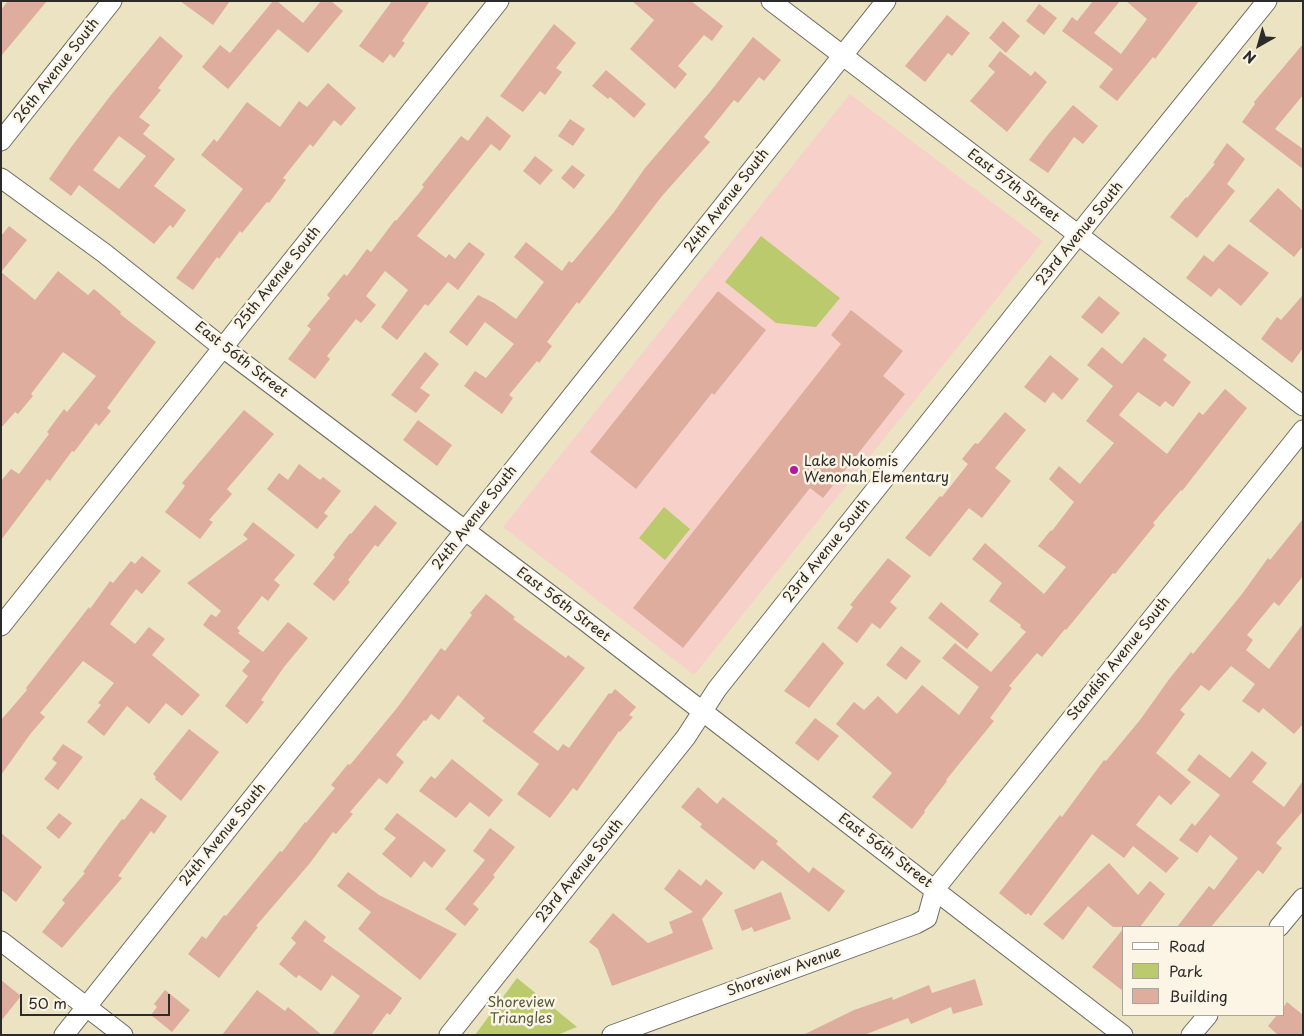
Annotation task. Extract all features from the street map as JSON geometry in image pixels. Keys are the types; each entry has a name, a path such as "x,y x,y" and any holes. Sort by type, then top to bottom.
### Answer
{"street":[{"name":"26th Avenue South","path":"1,141 112,1"},
{"name":"25th Avenue South","path":"1,626 500,1"},
{"name":"East 57th Street","path":"771,1 1303,406"},
{"name":"24th Avenue South","path":"64,1035 886,1"},
{"name":"23rd Avenue South","path":"449,1035 686,737 717,689 1078,235 1268,1"},
{"name":"East 56th Street","path":"1,178 104,253 222,347 935,889 1123,1035"},
{"name":"Standish Avenue South","path":"935,889 1303,430"},
{"name":"Shoreview Avenue","path":"612,1035 916,924 927,918 935,889"},
{"path":"1280,926 1303,898"},
{"path":"1,941 123,1035"},
{"path":"1191,1035 1207,1016"}],"shaded area":[{"path":"850,94 1043,241 694,675 503,527"}],"green space":[{"path":"761,236 840,298 816,327 776,323 725,282"},
{"path":"664,507 690,529 665,560 639,538"},
{"name":"Shoreview Triangles","path":"517,978 577,1027 557,1035 475,1035"}],"building":[{"path":"8,1 47,1 1,56 1,10"},
{"path":"180,1 230,1 213,25"},
{"path":"273,1 277,1 303,23 321,1 331,1 343,11 308,53 278,29 228,89 202,67 220,45 230,53"},
{"path":"392,1 430,1 402,41 405,43 394,58 390,54 383,63 359,46"},
{"path":"632,1 691,1 723,26 712,41 704,35 678,66 687,74 675,89 630,49 654,20"},
{"path":"1093,1 1120,1 1094,33 1121,54 1147,19 1126,1 1199,1 1155,59 1153,57 1117,101 1099,87 1113,69 1062,31 1072,17 1077,21"},
{"path":"1039,4 1057,18 1044,35 1026,21"},
{"path":"947,15 970,33 952,56 948,53 925,82 905,66"},
{"path":"1003,21 1020,36 1006,53 989,38"},
{"path":"554,24 576,43 556,68 562,72 545,95 540,91 523,112 500,96"},
{"path":"160,36 183,56 158,88 161,90 139,117 150,125 143,134 175,159 154,186 186,210 173,228 170,225 154,244 79,185 71,196 49,179 111,95","holes":["119,136 146,156 119,189 93,170"]},
{"path":"753,37 781,60 764,81 759,77 738,103 734,100 704,137 710,142 662,196 579,304 577,302 547,342 552,346 509,395 513,398 502,414 464,386 475,371 486,378 514,344 485,322 467,346 449,332 478,295 494,303 516,319 544,282 514,257 526,242 562,271 569,261 572,263 614,212 645,168 710,92"},
{"path":"1303,44 1303,95 1275,129 1303,149 1303,169 1242,122 1255,104 1254,102"},
{"path":"1000,51 1031,76 1035,71 1047,82 1007,132 970,101 995,72 988,66"},
{"path":"606,70 646,104 634,118 610,97 608,99 592,86"},
{"path":"328,83 356,108 341,126 334,120 313,147 310,144 283,178 286,180 269,203 267,202 242,233 240,231 219,259 217,257 193,290 176,278 243,189 201,155 214,139 217,142 247,102 280,127 299,101 307,107"},
{"path":"1073,105 1098,126 1083,144 1074,137 1048,173 1029,160"},
{"path":"487,116 511,136 500,151 491,144 417,236 446,258 449,254 455,259 469,242 485,254 458,290 448,282 428,306 425,304 397,340 381,327 408,290 385,271 366,296 376,305 361,323 356,319 327,356 330,359 315,379 288,359 311,329 307,326 330,298 327,295 344,274 347,276 367,249 371,252 395,220 424,187 422,185 461,136 468,141"},
{"path":"570,119 585,129 573,146 558,136"},
{"path":"1227,143 1245,159 1227,184 1235,191 1197,238 1170,217 1215,164 1213,163"},
{"path":"535,156 553,170 540,185 523,171"},
{"path":"572,165 585,175 574,189 561,178"},
{"path":"1278,188 1303,211 1303,246 1294,257 1249,221"},
{"path":"9,226 27,240 1,272 1,236"},
{"path":"1229,244 1269,273 1241,306 1219,288 1211,297 1186,278 1204,255 1213,262"},
{"path":"58,271 88,295 94,289 121,312 120,314 156,342 107,408 111,411 99,426 96,423 50,481 47,479 1,540 1,481 11,469 19,474 49,434 47,432 64,409 67,412 96,376 63,352 31,394 33,396 18,414 15,412 1,428 1,272 35,300"},
{"path":"718,291 766,330 714,395 712,393 636,489 590,452"},
{"path":"1303,295 1303,348 1292,363 1261,339 1277,317 1281,320"},
{"path":"1099,296 1120,313 1102,334 1081,317"},
{"name":"Lake Nokomis Wenonah Elementary","path":"851,310 903,351 883,376 905,394 823,498 810,488 683,648 633,608 841,344 831,335"},
{"path":"1144,337 1167,355 1163,360 1191,382 1173,407 1165,401 1160,407 1138,392 1119,415 1167,454 1199,412 1203,415 1225,389 1247,408 1182,491 1153,523 1155,525 1115,574 1113,573 1042,657 1037,653 1009,686 1012,688 990,718 994,721 946,780 912,829 872,797 892,773 836,724 854,702 864,710 878,696 897,714 922,685 959,715 979,687 942,658 955,643 991,672 1026,632 1020,627 1021,625 989,601 1002,583 972,559 985,543 1044,594 1066,567 1038,546 1074,502 1049,479 1059,466 1080,484 1114,443 1086,421 1113,386 1087,365 1102,347 1122,364"},
{"path":"425,352 439,364 420,388 430,395 416,413 391,395"},
{"path":"1050,355 1079,379 1062,400 1053,392 1045,403 1024,387"},
{"path":"244,410 274,434 227,489 232,494 209,520 213,522 200,539 165,512 185,486 182,483"},
{"path":"1005,412 1026,430 995,468 1011,481 982,518 969,508 930,557 905,538 940,496 942,497 968,464 962,459 975,443 978,444"},
{"path":"418,420 452,445 437,466 403,440"},
{"path":"299,464 320,480 323,477 341,491 324,513 328,516 317,529 267,489 279,473 288,480"},
{"path":"375,505 397,523 378,547 375,545 348,580 350,582 334,601 313,584 335,557 333,555 350,533"},
{"path":"1303,519 1303,576 1279,606 1274,602 1247,635 1253,640 1246,650 1269,669 1303,624 1303,724 1294,734 1263,708 1259,713 1242,701 1255,684 1231,666 1209,691 1201,685 1180,710 1185,714 1156,753 1191,782 1171,805 1159,795 1136,825 1179,858 1166,873 1133,846 1124,858 1092,834 1031,916 1028,913 1026,915 999,893 1060,815 1062,817 1104,760 1106,761 1140,720 1191,652 1193,654 1242,594 1268,558 1270,560"},
{"path":"253,522 295,555 274,580 280,585 268,601 262,596 237,628 240,631 238,633 263,652 288,622 308,638 284,667 261,700 264,702 247,724 225,706 248,676 242,671 250,661 203,625 211,614 216,617 221,611 187,583 248,539 243,535"},
{"path":"142,556 161,571 142,594 136,589 110,624 135,644 149,627 165,639 152,655 200,695 182,716 166,703 149,724 127,706 104,736 87,722 101,705 98,703 114,683 83,661 40,713 45,717 1,775 1,720 27,690 26,688 89,607 90,609 110,581 113,583 131,561 135,564"},
{"path":"888,558 911,576 890,602 897,608 880,629 872,623 857,643 837,628 853,607 850,605"},
{"path":"486,594 515,617 513,619 566,658 568,655 585,668 533,732 558,751 563,744 569,748 609,693 611,694 615,689 636,707 629,715 633,717 619,731 577,791 573,788 550,818 517,794 539,764 482,721 485,718 458,695 439,720 431,714 426,721 424,720 396,755 404,762 387,784 379,778 350,812 353,814 336,834 333,832 310,863 256,926 258,927 219,978 188,954 202,936 206,939 224,915 226,916 280,851 282,852 335,788 331,785 397,708 441,648 445,651 472,615 470,613"},
{"path":"941,602 979,634 967,649 928,618"},
{"path":"823,642 844,663 809,708 784,691"},
{"path":"901,646 921,661 906,680 886,665"},
{"path":"815,718 839,736 818,761 795,743"},
{"path":"189,729 219,752 181,801 155,779 156,777 153,774"},
{"path":"63,744 83,757 58,790 44,779 57,763 52,759"},
{"path":"1252,751 1267,763 1252,782 1284,807 1303,781 1303,811 1276,843 1282,848 1263,874 1258,870 1212,926 1178,926 1209,886 1214,890 1238,858 1210,835 1197,853 1179,840 1192,823 1195,826 1220,795 1187,770 1199,754 1230,778"},
{"path":"452,759 503,800 489,817 470,802 456,818 419,791 431,776 435,779"},
{"path":"698,787 717,804 723,797 778,841 776,844 809,873 813,867 845,891 829,912 762,860 754,870 700,827 702,824 681,807"},
{"path":"141,798 167,816 154,834 151,831 118,876 122,878 62,948 42,932 65,903 62,900 85,873 83,872 104,843"},
{"path":"59,813 72,823 59,839 46,828"},
{"path":"397,813 446,850 432,868 424,861 411,878 382,854 396,838 384,829"},
{"path":"490,828 515,847 493,875 495,877 473,904 479,909 465,926 445,909 485,860 473,851"},
{"path":"1,833 42,867 16,902 1,890"},
{"path":"1109,863 1138,895 1150,881 1165,894 1141,926 1113,927 1088,906 1063,940 1043,924"},
{"path":"679,869 701,886 706,879 723,893 702,919 713,949 612,986 598,949 589,942 613,913 648,943 673,933 669,922 693,912 664,889"},
{"path":"348,872 379,895 457,934 420,980 358,929 371,912 337,886"},
{"path":"781,892 791,919 754,932 752,927 742,931 734,910"},
{"path":"305,920 326,937 323,941 402,998 390,1015 387,1013 371,1035 332,1035 360,996 332,975 321,991 299,975 296,978 279,964 296,943 291,938"},
{"path":"1122,930 1122,990 1092,967"},
{"path":"975,979 983,1005 953,1014 951,1007 911,1024 908,1018 864,1035 803,1035 854,1010 892,997 893,1000 929,985 932,993"},
{"path":"1,980 21,996 1,1021"},
{"path":"165,990 190,1010 172,1032 151,1015 157,1007 154,1004"},
{"path":"257,990 285,1011 288,1007 322,1035 222,1035"},
{"path":"1287,1002 1303,1015 1303,1035 1278,1035 1268,1026 1276,1016 1284,1016 1284,1006"}],"place":[{"name":"Lake Nokomis Wenonah Elementary","path":"794,470"}]}
